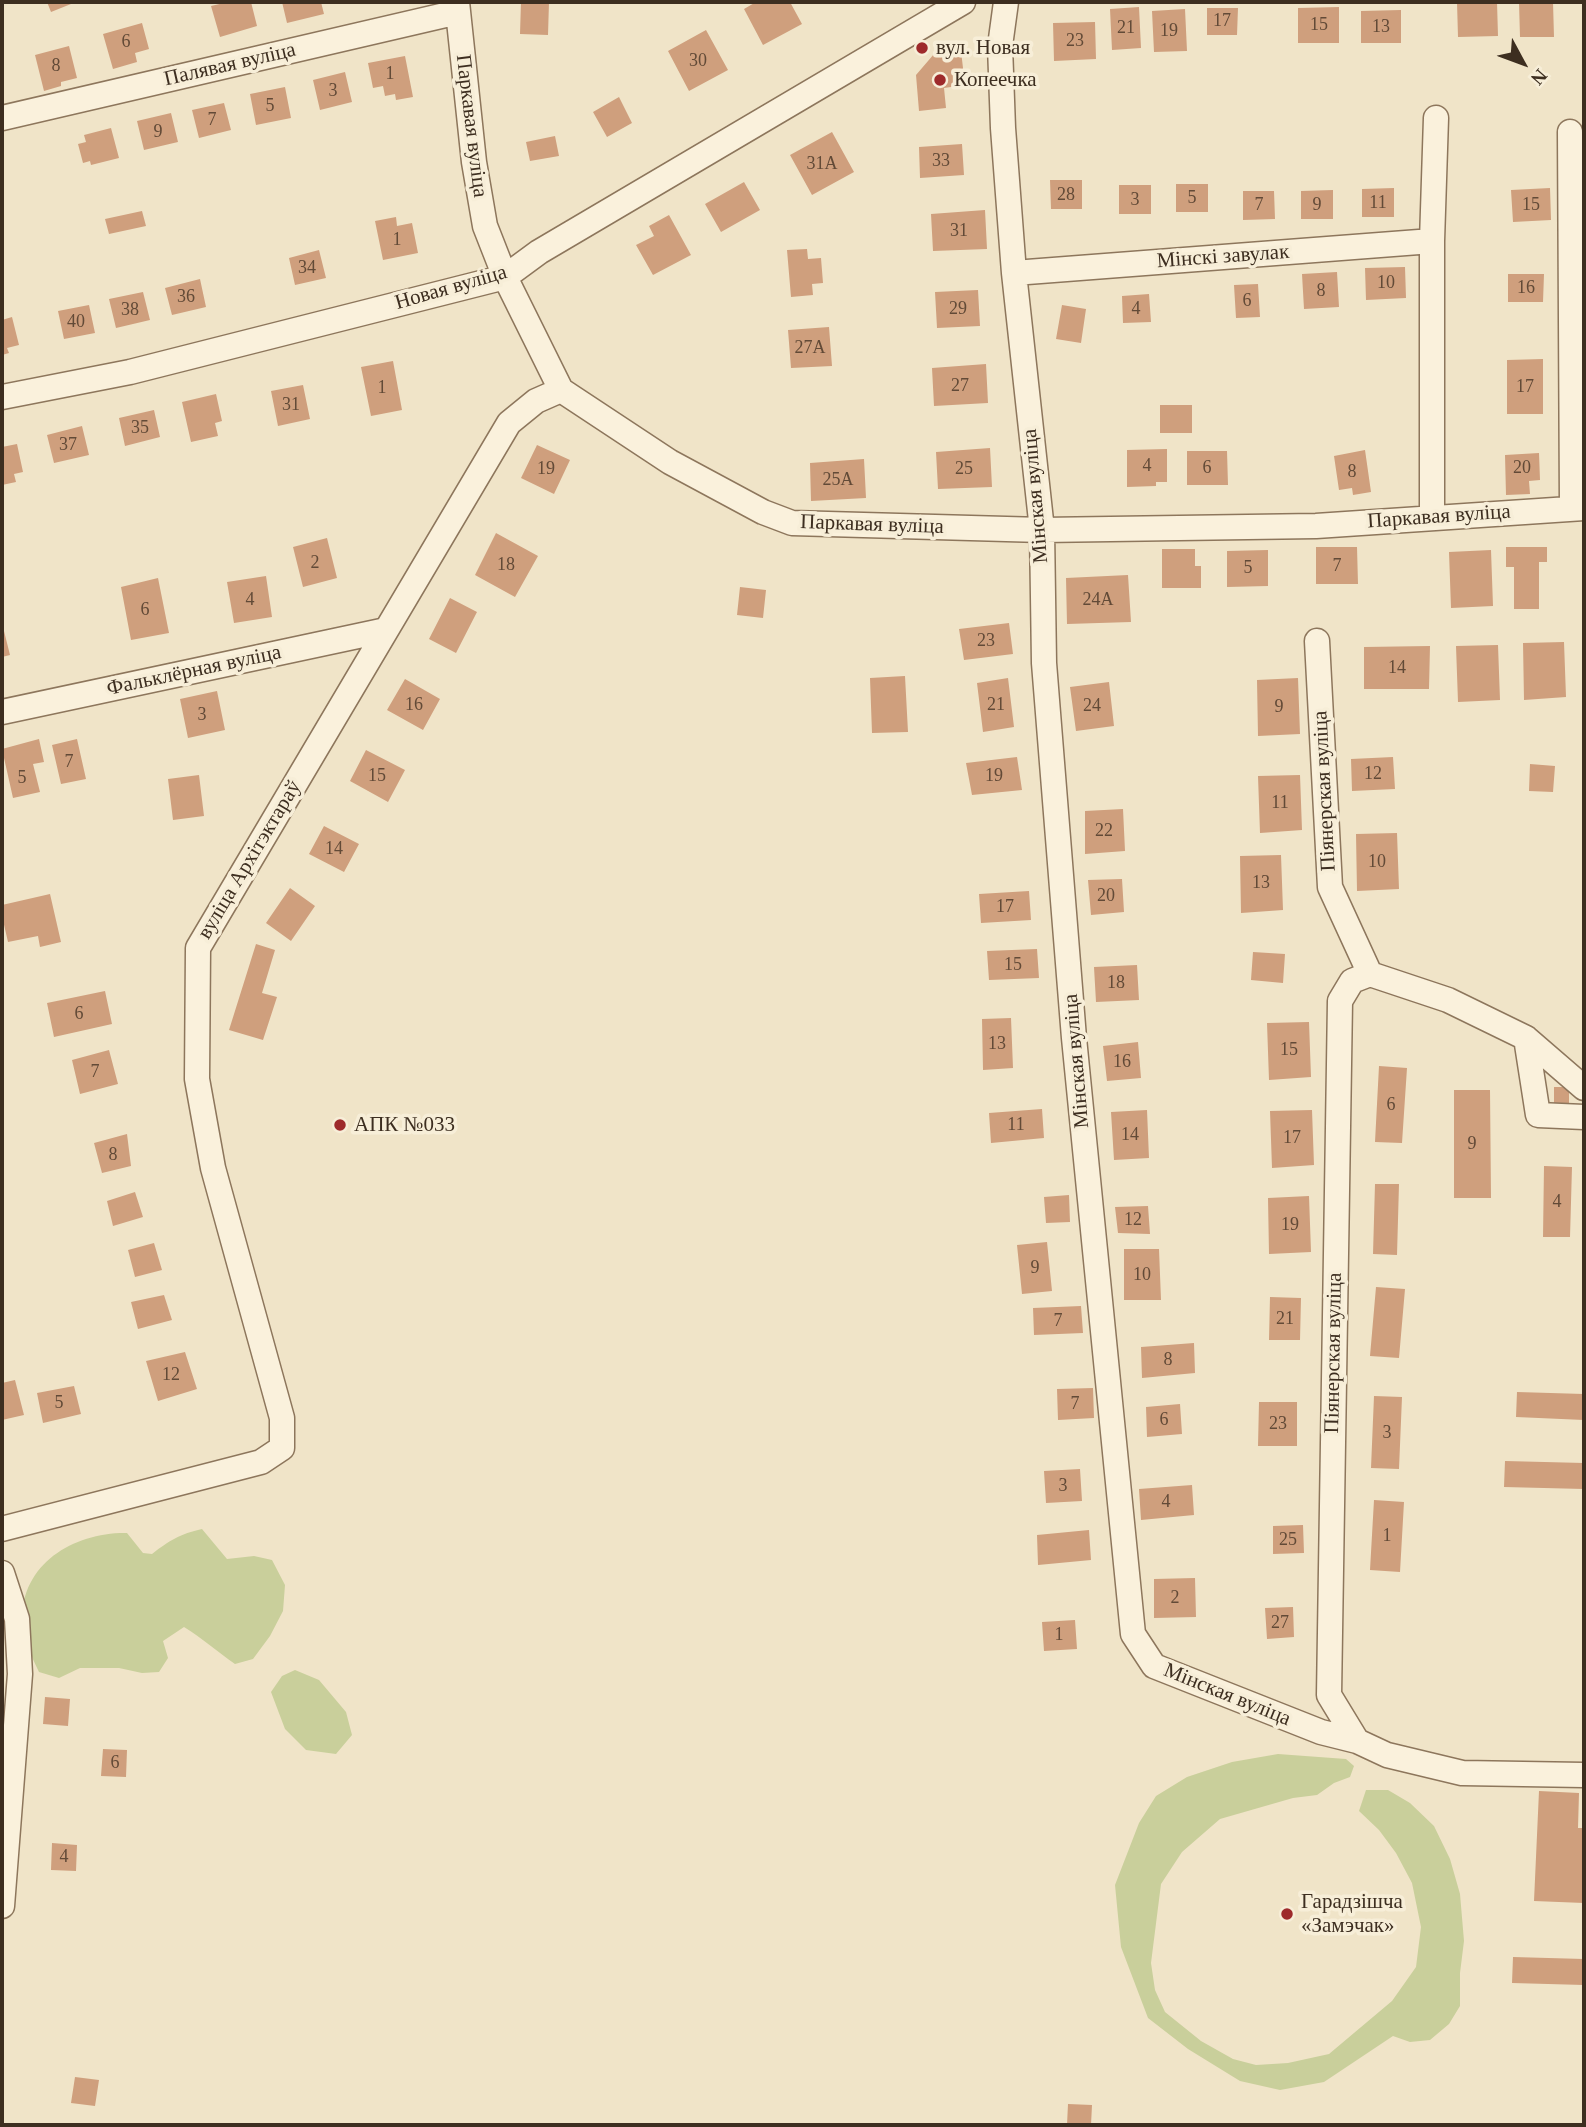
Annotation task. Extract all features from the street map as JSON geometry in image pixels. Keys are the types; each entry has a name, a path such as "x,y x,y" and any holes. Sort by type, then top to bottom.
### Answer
{"street":[{"name":"Новая вуліца","path":"2,397 130,372 505,276 539,252 963,2"},
{"name":"Мінская вуліца","path":"1006,2 1000,46 1001,88 1014,273 1042,530 1044,663 1073,1024 1133,1634 1154,1666 1321,1732 1357,1741 1387,1755 1462,1773 1584,1775"},
{"name":"Паркавая вуліца","path":"457,7 474,162 485,226 505,276 561,390 670,462 763,512 792,523 1042,530 1316,526 1578,508"},
{"name":"Палявая вуліца","path":"2,118 457,7"},
{"path":"1432,517 1432,241 1436,118"},
{"path":"1570,132 1578,508"},
{"name":"Мінскі завулак","path":"1014,273 1432,241"},
{"name":"вуліца Архітэктараў","path":"2,1529 261,1462 282,1448 282,1418 214,1168 197,1079 198,948 509,424 536,401 561,390"},
{"name":"Фальклёрная вуліца","path":"2,712 386,630"},
{"name":"Піянерская вуліца","path":"1317,641 1330,887 1370,974 1352,981 1340,1001 1329,1695 1357,1741"},
{"path":"1370,974 1448,1000 1527,1038 1584,1088"},
{"path":"1527,1038 1538,1115 1584,1117"},
{"path":"2,1573 17,1619 20,1675 2,1906"}],"green space":[{"path":"202,1529 227,1559 254,1556 272,1560 285,1585 283,1611 270,1636 253,1659 235,1664 184,1627 163,1641 168,1658 159,1672 80,1668 59,1678 39,1672 28,1647 22,1621 24,1601 41,1567 71,1545 89,1538 127,1533 143,1553 152,1554 176,1538"},
{"path":"295,1670 319,1680 346,1712 352,1735 336,1754 306,1750 285,1729 271,1692 282,1676"},
{"path":"1278,1754 1346,1759 1354,1766 1350,1777 1334,1783 1317,1795 1293,1798 1220,1819 1182,1852 1161,1884 1151,1963 1155,1990 1165,2012 1201,2041 1233,2059 1256,2065 1288,2063 1329,2054 1392,2001 1416,1967 1421,1927 1412,1883 1396,1853 1379,1830 1359,1811 1366,1790 1388,1790 1410,1803 1434,1826 1450,1859 1460,1894 1464,1941 1460,2006 1449,2024 1430,2040 1410,2042 1393,2036 1324,2082 1280,2090 1240,2081 1188,2049 1148,2018 1121,1947 1115,1885 1139,1823 1156,1796 1187,1777 1232,1762"}],"building":[{"path":"47,2 76,2 51,12"},
{"path":"228,2 251,2 257,26 220,37 211,6"},
{"path":"282,2 321,2 324,14 287,23"},
{"path":"521,2 549,2 548,35 520,34"},
{"path":"756,2 790,2 802,24 763,45 744,9"},
{"path":"1457,2 1497,2 1498,36 1458,37"},
{"path":"1519,2 1553,2 1554,37 1520,37"},
{"path":"1139,7 1141,48 1112,50 1110,9"},
{"path":"1339,7 1339,43 1298,43 1298,8"},
{"path":"1207,8 1238,8 1237,35 1207,35"},
{"path":"1185,9 1187,51 1154,52 1152,11"},
{"path":"1401,10 1401,43 1361,43 1361,11"},
{"path":"1095,22 1096,59 1054,61 1053,23"},
{"path":"142,23 149,49 135,53 137,62 113,69 103,34"},
{"path":"706,30 728,70 689,91 668,51"},
{"path":"69,46 77,78 61,82 61,86 44,91 35,55"},
{"name":"Копеечка","path":"961,51 965,85 944,88 946,108 919,111 916,75 934,54"},
{"path":"405,56 413,97 396,100 395,94 385,96 383,86 373,88 368,63"},
{"path":"345,72 352,102 320,110 313,80"},
{"path":"285,87 291,118 256,125 250,94"},
{"path":"619,97 632,123 607,137 593,112"},
{"path":"224,103 231,130 199,138 192,110"},
{"path":"171,113 178,142 144,150 137,121"},
{"path":"111,128 119,158 91,165 90,161 83,163 78,144 86,142 84,135"},
{"path":"832,132 854,172 812,195 790,155"},
{"path":"555,136 559,156 530,161 526,142"},
{"path":"962,144 964,175 920,178 919,147"},
{"path":"1050,180 1082,180 1082,209 1051,209"},
{"path":"744,182 760,210 721,232 705,204"},
{"path":"1176,184 1208,184 1208,212 1176,212"},
{"path":"1119,185 1151,185 1151,214 1119,214"},
{"path":"1394,188 1394,217 1362,217 1362,189"},
{"path":"1550,188 1551,220 1513,222 1511,190"},
{"path":"1333,190 1333,219 1301,219 1301,191"},
{"path":"1243,191 1274,191 1275,219 1243,220"},
{"path":"985,210 987,249 933,251 931,214"},
{"path":"142,211 146,226 109,234 105,219"},
{"path":"669,215 691,255 653,275 636,245 654,236 649,226"},
{"path":"396,217 397,226 412,223 418,253 383,260 375,221"},
{"path":"807,249 808,259 821,258 823,283 812,284 813,295 791,297 787,250"},
{"path":"319,250 326,278 295,285 289,258"},
{"path":"1405,267 1406,298 1366,300 1365,268"},
{"path":"1337,272 1339,307 1304,309 1302,274"},
{"path":"1508,274 1544,274 1543,302 1508,302"},
{"path":"200,279 206,307 172,315 165,288"},
{"path":"1258,284 1260,317 1236,318 1234,285"},
{"path":"978,290 980,326 937,328 935,292"},
{"path":"143,292 150,320 116,328 109,299"},
{"path":"1149,294 1151,322 1123,323 1122,296"},
{"path":"89,305 95,333 64,339 58,311"},
{"path":"1062,305 1086,309 1081,343 1056,339"},
{"path":"12,317 19,345 7,348 9,353 2,355 2,320"},
{"path":"829,327 832,366 791,368 788,330"},
{"path":"1543,359 1543,414 1507,414 1507,360"},
{"path":"393,361 402,410 371,416 361,367"},
{"path":"986,364 988,403 934,406 932,368"},
{"path":"303,385 310,419 278,426 271,391"},
{"path":"216,394 222,421 215,423 218,436 191,442 182,402"},
{"path":"1160,405 1192,405 1192,433 1160,433"},
{"path":"154,410 160,437 125,446 119,418"},
{"path":"82,426 89,455 54,463 47,435"},
{"path":"17,444 23,472 14,474 16,482 2,485 2,447"},
{"path":"537,445 570,460 554,494 521,478"},
{"path":"990,448 992,487 938,489 936,452"},
{"path":"1167,449 1167,482 1156,482 1156,486 1127,487 1127,450"},
{"path":"1365,450 1371,492 1353,495 1352,488 1339,490 1334,456"},
{"path":"1187,451 1227,451 1228,485 1187,485"},
{"path":"1539,453 1540,480 1529,481 1530,494 1506,495 1505,455"},
{"path":"864,459 866,498 811,501 810,463"},
{"path":"496,533 538,556 515,597 475,575"},
{"path":"327,538 337,578 303,587 293,547"},
{"path":"1316,547 1357,547 1358,584 1316,584"},
{"path":"1506,547 1547,547 1547,562 1539,562 1539,609 1514,609 1514,567 1506,567"},
{"path":"1162,549 1195,549 1195,566 1201,566 1201,588 1162,588"},
{"path":"1268,550 1268,586 1227,587 1227,551"},
{"path":"1491,550 1493,606 1451,608 1449,552"},
{"path":"1128,575 1131,622 1067,624 1066,578"},
{"path":"266,576 272,617 234,623 227,582"},
{"path":"158,578 169,633 131,640 121,587"},
{"path":"740,587 766,590 763,618 737,615"},
{"path":"450,598 477,612 456,653 429,639"},
{"path":"2,623 10,655 2,657"},
{"path":"1009,623 1013,654 964,660 959,629"},
{"path":"1564,642 1566,697 1524,700 1523,643"},
{"path":"1498,645 1500,700 1458,702 1456,646"},
{"path":"1430,646 1429,689 1364,689 1364,647"},
{"path":"905,676 908,732 872,733 870,678"},
{"path":"1008,678 1014,727 983,732 977,683"},
{"path":"1298,678 1300,734 1258,736 1257,680"},
{"path":"405,679 440,699 423,730 387,710"},
{"path":"1109,682 1114,726 1076,731 1070,687"},
{"path":"217,691 225,730 188,738 180,699"},
{"path":"39,739 44,762 33,764 40,792 13,798 2,749"},
{"path":"77,739 86,779 61,784 52,745"},
{"path":"366,750 405,770 388,802 350,781"},
{"path":"1017,757 1022,790 972,795 966,763"},
{"path":"1393,757 1395,789 1352,791 1351,759"},
{"path":"1530,764 1555,766 1553,792 1529,791"},
{"path":"199,775 204,816 173,820 168,779"},
{"path":"1300,775 1302,830 1260,833 1258,776"},
{"path":"1123,809 1125,851 1085,854 1085,811"},
{"path":"324,826 359,844 344,872 309,854"},
{"path":"1397,833 1399,889 1357,891 1356,834"},
{"path":"1281,855 1283,910 1241,913 1240,856"},
{"path":"1122,879 1124,912 1091,915 1088,880"},
{"path":"290,888 315,906 291,941 266,923"},
{"path":"1029,891 1031,920 981,923 979,894"},
{"path":"50,894 61,942 40,947 38,936 8,942 2,905"},
{"path":"256,944 275,950 262,993 277,997 263,1040 229,1030"},
{"path":"1037,949 1039,978 989,980 987,951"},
{"path":"1253,952 1285,954 1283,983 1251,980"},
{"path":"1137,965 1139,1000 1096,1002 1094,967"},
{"path":"105,991 112,1024 54,1037 47,1003"},
{"path":"1011,1018 1013,1068 983,1070 982,1019"},
{"path":"1309,1022 1311,1077 1269,1080 1267,1023"},
{"path":"1138,1042 1141,1078 1107,1081 1103,1046"},
{"path":"109,1050 118,1084 80,1094 72,1060"},
{"path":"1379,1066 1407,1068 1402,1143 1375,1142"},
{"path":"1554,1087 1569,1087 1569,1105 1554,1104"},
{"path":"1454,1090 1490,1090 1491,1198 1454,1198"},
{"path":"1042,1109 1044,1138 991,1143 989,1113"},
{"path":"1147,1110 1149,1158 1114,1160 1111,1112"},
{"path":"1312,1110 1314,1165 1272,1168 1270,1111"},
{"path":"127,1134 131,1166 102,1173 94,1143"},
{"path":"1544,1166 1572,1167 1570,1237 1543,1237"},
{"path":"1375,1184 1399,1184 1397,1255 1373,1254"},
{"path":"135,1192 143,1217 113,1226 107,1201"},
{"path":"1069,1195 1070,1222 1046,1223 1044,1197"},
{"path":"1309,1196 1311,1252 1269,1254 1268,1198"},
{"path":"1148,1206 1150,1234 1118,1233 1115,1207"},
{"path":"1047,1242 1052,1291 1022,1294 1017,1245"},
{"path":"154,1243 162,1270 135,1277 128,1250"},
{"path":"1124,1249 1159,1249 1161,1300 1124,1300"},
{"path":"1376,1287 1405,1289 1399,1358 1370,1356"},
{"path":"164,1295 172,1320 138,1329 131,1302"},
{"path":"1270,1297 1301,1298 1300,1340 1269,1340"},
{"path":"1081,1306 1083,1333 1034,1335 1033,1308"},
{"path":"1194,1343 1195,1373 1142,1378 1141,1347"},
{"path":"185,1352 197,1389 158,1401 146,1361"},
{"path":"15,1380 24,1415 2,1420 2,1383"},
{"path":"74,1386 81,1414 43,1423 37,1393"},
{"path":"1093,1388 1094,1418 1058,1420 1057,1389"},
{"path":"1517,1392 1584,1394 1584,1420 1516,1417"},
{"path":"1374,1396 1402,1397 1399,1469 1371,1468"},
{"path":"1259,1402 1297,1402 1297,1446 1258,1446"},
{"path":"1180,1404 1182,1434 1147,1437 1146,1407"},
{"path":"1505,1461 1584,1463 1584,1489 1504,1487"},
{"path":"1080,1469 1082,1501 1046,1503 1044,1471"},
{"path":"1192,1485 1194,1515 1141,1520 1139,1489"},
{"path":"1374,1500 1404,1502 1400,1572 1370,1570"},
{"path":"1303,1525 1304,1553 1273,1554 1273,1526"},
{"path":"1089,1530 1091,1560 1038,1565 1037,1535"},
{"path":"1195,1578 1196,1617 1154,1618 1154,1579"},
{"path":"1293,1607 1294,1637 1267,1639 1265,1608"},
{"path":"1075,1620 1077,1649 1044,1651 1042,1622"},
{"path":"45,1697 70,1699 68,1726 43,1724"},
{"path":"103,1749 127,1750 126,1777 101,1776"},
{"path":"1539,1791 1579,1793 1578,1828 1584,1828 1584,1903 1534,1901"},
{"path":"52,1843 77,1845 76,1871 51,1870"},
{"path":"1513,1957 1584,1959 1584,1985 1512,1983"},
{"path":"75,2077 99,2080 95,2106 71,2103"},
{"path":"1068,2104 1092,2105 1091,2125 1067,2125"}],"place":[{"name":"вул. Новая","path":"922,48"},
{"name":"Копеечка","path":"940,80"},
{"name":"АПК №033","path":"340,1125"},
{"name":"Гарадзішча «Замэчак»","path":"1287,1914"}]}
